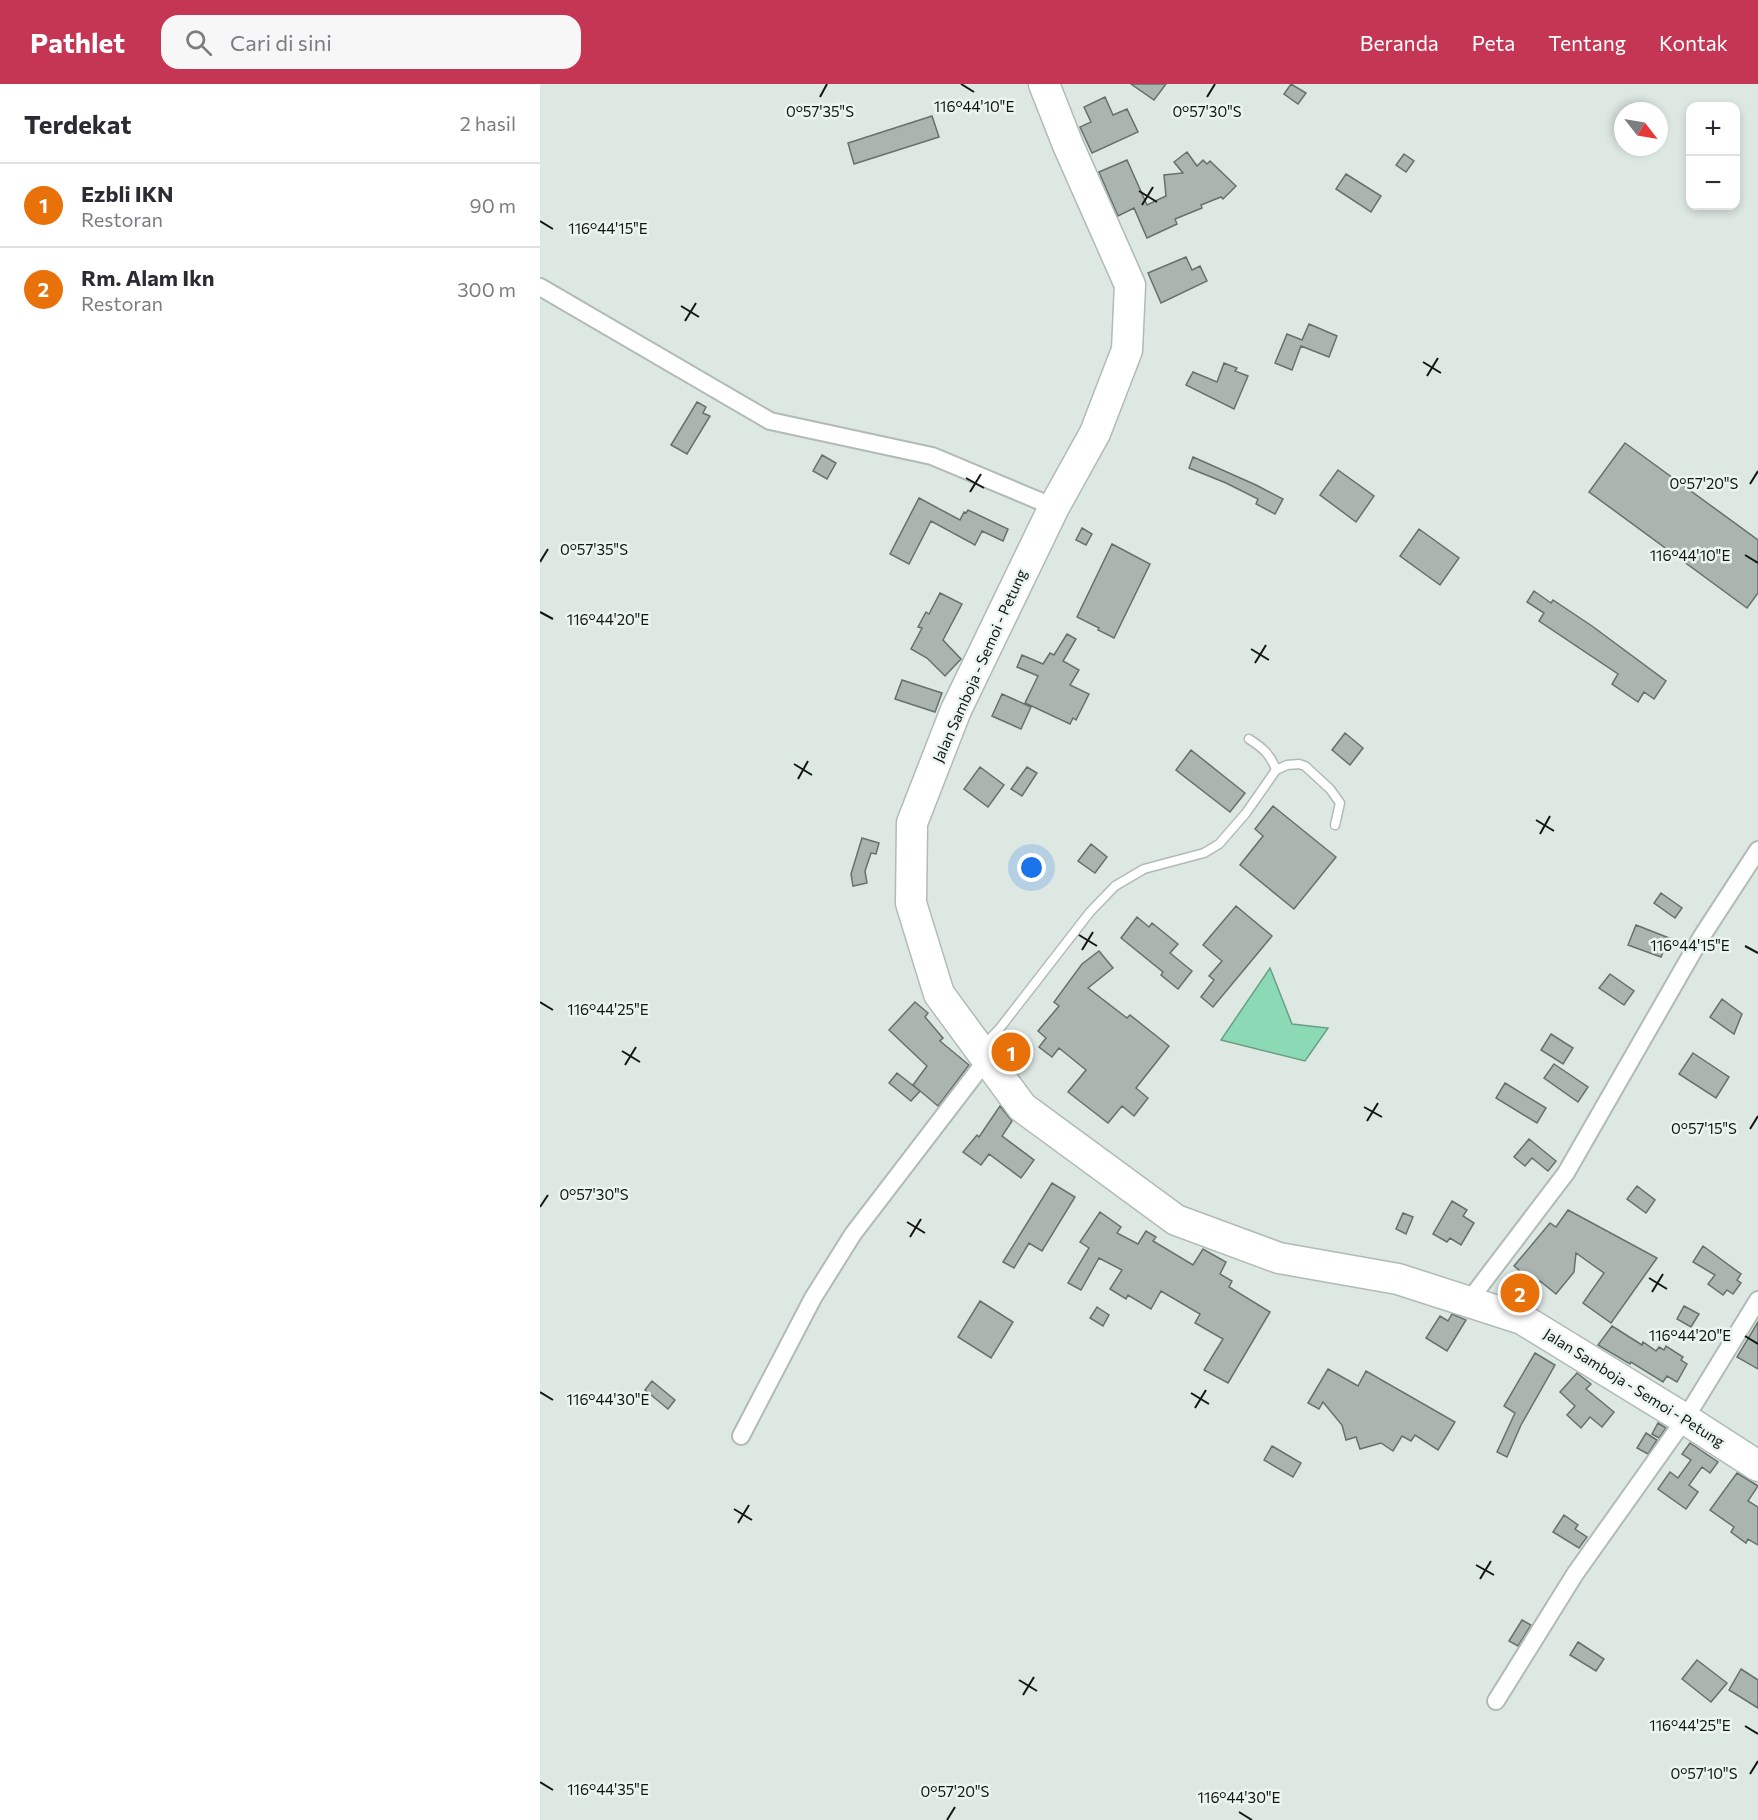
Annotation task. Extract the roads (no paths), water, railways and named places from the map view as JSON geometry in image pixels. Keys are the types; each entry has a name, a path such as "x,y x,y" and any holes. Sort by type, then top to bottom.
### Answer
{"highway":[{"name":"Jalan Samboja - Semoi - Petung","path":"1044,84 1068,145 1130,285 1127,350 1095,433 1054,507 956,710 912,823 910,903 939,994 1022,1107 1176,1220 1279,1258 1398,1279 1522,1319 1758,1466"}],"street":[{"path":"540,287 770,421 932,456 1054,507"},
{"path":"1468,1302 1566,1173 1702,936 1758,850"},
{"path":"741,1436 813,1298 854,1234 983,1054"},
{"path":"1496,1701 1575,1574 1685,1419 1758,1300"}],"lane":[{"path":"1249,739 1263,748 1276,770"},
{"path":"983,1054 1000,1028 1090,912 1115,886 1144,869 1204,853 1219,844 1246,813 1276,770 1287,765 1299,764 1317,776 1340,803 1335,825"}],"place":[{"name":"Ezbli IKN","path":"1011,1052"},
{"name":"Rm. Alam Ikn","path":"1520,1293"}]}
